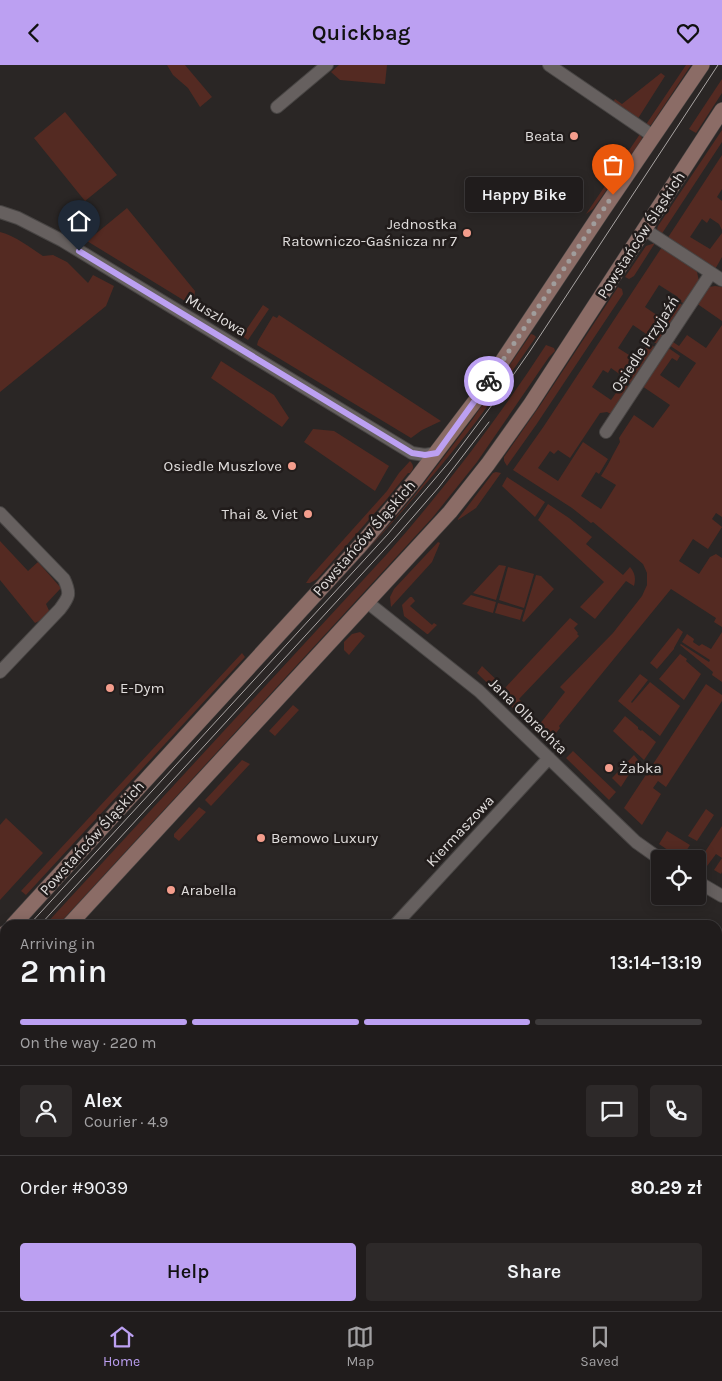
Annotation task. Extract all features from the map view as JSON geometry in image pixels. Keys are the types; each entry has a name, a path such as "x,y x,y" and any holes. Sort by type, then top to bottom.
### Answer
{"main road":[{"name":"Powstańców Śląskich","path":"17,920 358,547 437,453 479,396 702,65"},
{"name":"Powstańców Śląskich","path":"80,920 450,512 530,405 722,110"}],"street":[{"path":"277,107 327,65"},
{"path":"549,65 653,136"},
{"name":"Muszlowa","path":"0,212 18,218 63,241 412,453"},
{"path":"644,229 722,280"},
{"name":"Osiedle Przyjaźń","path":"606,432 711,273"},
{"path":"412,453 425,455 437,453"},
{"path":"412,453 419,468 416,479"},
{"path":"0,513 64,579 68,588 69,598 0,672"},
{"name":"Jana Olbrachta","path":"367,603 468,681 629,835 651,852"},
{"name":"Kiermaszowa","path":"400,920 549,758"},
{"path":"706,887 722,896"}],"shaded area":[{"path":"167,65 185,65 212,97 200,107 188,88 173,75"},
{"path":"339,65 387,65 385,84 340,80 331,72"},
{"path":"686,65 691,65 651,125 645,126"},
{"path":"661,73 665,76 637,120 612,104 615,99 622,104"},
{"path":"722,79 722,93 696,133 689,129"},
{"path":"65,112 117,175 85,201 34,138"},
{"path":"722,130 722,142 661,235 657,229 658,226"},
{"path":"640,134 641,141 593,209 586,214"},
{"path":"722,155 722,189 717,197 722,201 722,230 719,224 710,218 707,223 702,219 690,237 710,249 722,233 722,257 714,271 667,239"},
{"path":"127,208 195,291 193,306 87,241"},
{"path":"0,232 17,239 43,256 53,255 67,262 88,283 93,275 114,286 106,306 0,392"},
{"path":"655,243 634,276 629,279 625,277 646,246"},
{"path":"662,247 695,269 699,281 685,304 677,300 678,297 659,285 645,307 664,320 676,301 684,306 658,345 651,340 652,338 633,325 618,348 637,360 649,343 656,348 632,385 611,368 608,373 603,370 592,387 611,400 623,383 630,388 611,414 607,412 600,413 570,458 558,450 554,454 550,451 538,468 558,481 583,442 608,459 599,474 596,472 581,496 601,509 616,485 601,476 620,442 619,438 634,415 653,428 670,405 642,386 667,347 680,356 677,361 672,358 660,375 679,388 696,363 669,345 691,311 673,342 679,346 687,335 706,348 722,325 722,517 716,513 712,519 722,527 708,549 693,539 679,561 699,574 710,557 716,554 722,558 722,627 714,622 716,618 671,589 559,726 560,728 552,738 544,730 541,733 529,723 531,717 539,725 565,692 560,687 613,633 642,596 647,585 647,573 643,564 593,522 591,523 572,508 513,470"},
{"path":"618,287 622,289 623,294 507,466 504,457"},
{"path":"709,287 722,287 722,321 696,303"},
{"path":"263,305 269,309 248,340 242,336"},
{"path":"279,315 441,421 422,430 411,438 257,345 273,316 277,318"},
{"path":"531,334 536,337 474,424 426,484 358,560 414,496 472,420"},
{"path":"546,345 554,348 555,351 477,462 433,517 63,920 50,920 409,529 490,426"},
{"path":"221,361 274,395 289,418 282,427 211,378"},
{"path":"313,429 334,431 389,466 375,491 304,442"},
{"path":"410,461 413,469 410,473 408,473 317,579 306,583 387,491"},
{"path":"493,473 501,473 476,508 458,520"},
{"path":"507,477 545,502 535,517 502,486"},
{"path":"548,504 592,537 586,544 623,575 630,567 634,574 634,586 626,581 595,619 580,607 604,582 538,520"},
{"path":"0,541 28,571 38,562 61,588 46,604 51,615 35,623 0,580"},
{"path":"438,542 440,543 432,562 391,607 390,597 394,589"},
{"path":"499,565 506,566 496,600 473,593"},
{"path":"508,567 534,574 524,608 499,600"},
{"path":"536,575 541,576 554,589 524,622 522,621"},
{"path":"471,595 496,602 493,613 462,604"},
{"path":"410,597 415,601 410,606 432,625 434,623 437,625 428,634 404,616 402,605"},
{"path":"498,603 523,610 520,620 495,613"},
{"path":"570,618 578,624 574,628 579,636 519,699 526,706 517,712 477,673 482,666 505,688"},
{"path":"678,628 683,632 674,649 657,669 650,663"},
{"path":"360,632 365,636 349,655 344,650 344,642 352,634"},
{"path":"722,632 722,682 712,675 713,672 680,645 709,662 710,660 682,642 687,634 699,646 702,644 711,649"},
{"path":"242,653 245,657 26,895 21,891"},
{"path":"680,654 701,674 684,700 659,679"},
{"path":"640,674 648,680 632,703 650,682 680,706 660,736 618,701"},
{"path":"706,684 722,695 722,701 666,787 658,781 653,788 661,794 642,825 624,808"},
{"path":"293,705 299,710 275,736 269,731"},
{"path":"625,716 638,729 642,730 656,742 644,760 613,731"},
{"path":"573,751 616,792 609,800 566,758"},
{"path":"634,755 638,760 621,787 612,778"},
{"path":"242,760 250,764 211,806 205,800"},
{"path":"199,807 206,812 179,841 174,837 174,834"},
{"path":"706,809 714,815 697,841 688,836"},
{"path":"6,818 43,853 0,900 0,825"},
{"path":"722,826 722,858 716,854 707,866 706,850"},
{"path":"667,831 690,845 687,850 668,850 659,844"},
{"path":"722,858 722,872 721,874 714,870"}],"tram line":[{"path":"34,920 388,534 450,461 530,351 718,65"},
{"path":"45,920 394,539 439,487 489,422"}],"way so far":[{"path":"489,381 613,195"}],"place":[{"name":"Beata","path":"574,136"},
{"name":"Happy Bike","path":"613,195"},
{"name":"Jednostka Ratowniczo-Gaśnicza nr 7","path":"467,233"},
{"name":"Osiedle Muszlove","path":"292,466"},
{"name":"Thai & Viet","path":"308,514"},
{"name":"E-Dym","path":"110,688"},
{"name":"Żabka","path":"609,768"},
{"name":"Bemowo Luxury","path":"261,838"},
{"name":"Arabella","path":"171,890"}],"route":[{"path":"79,251 412,453 425,455 437,453 489,381"}]}
